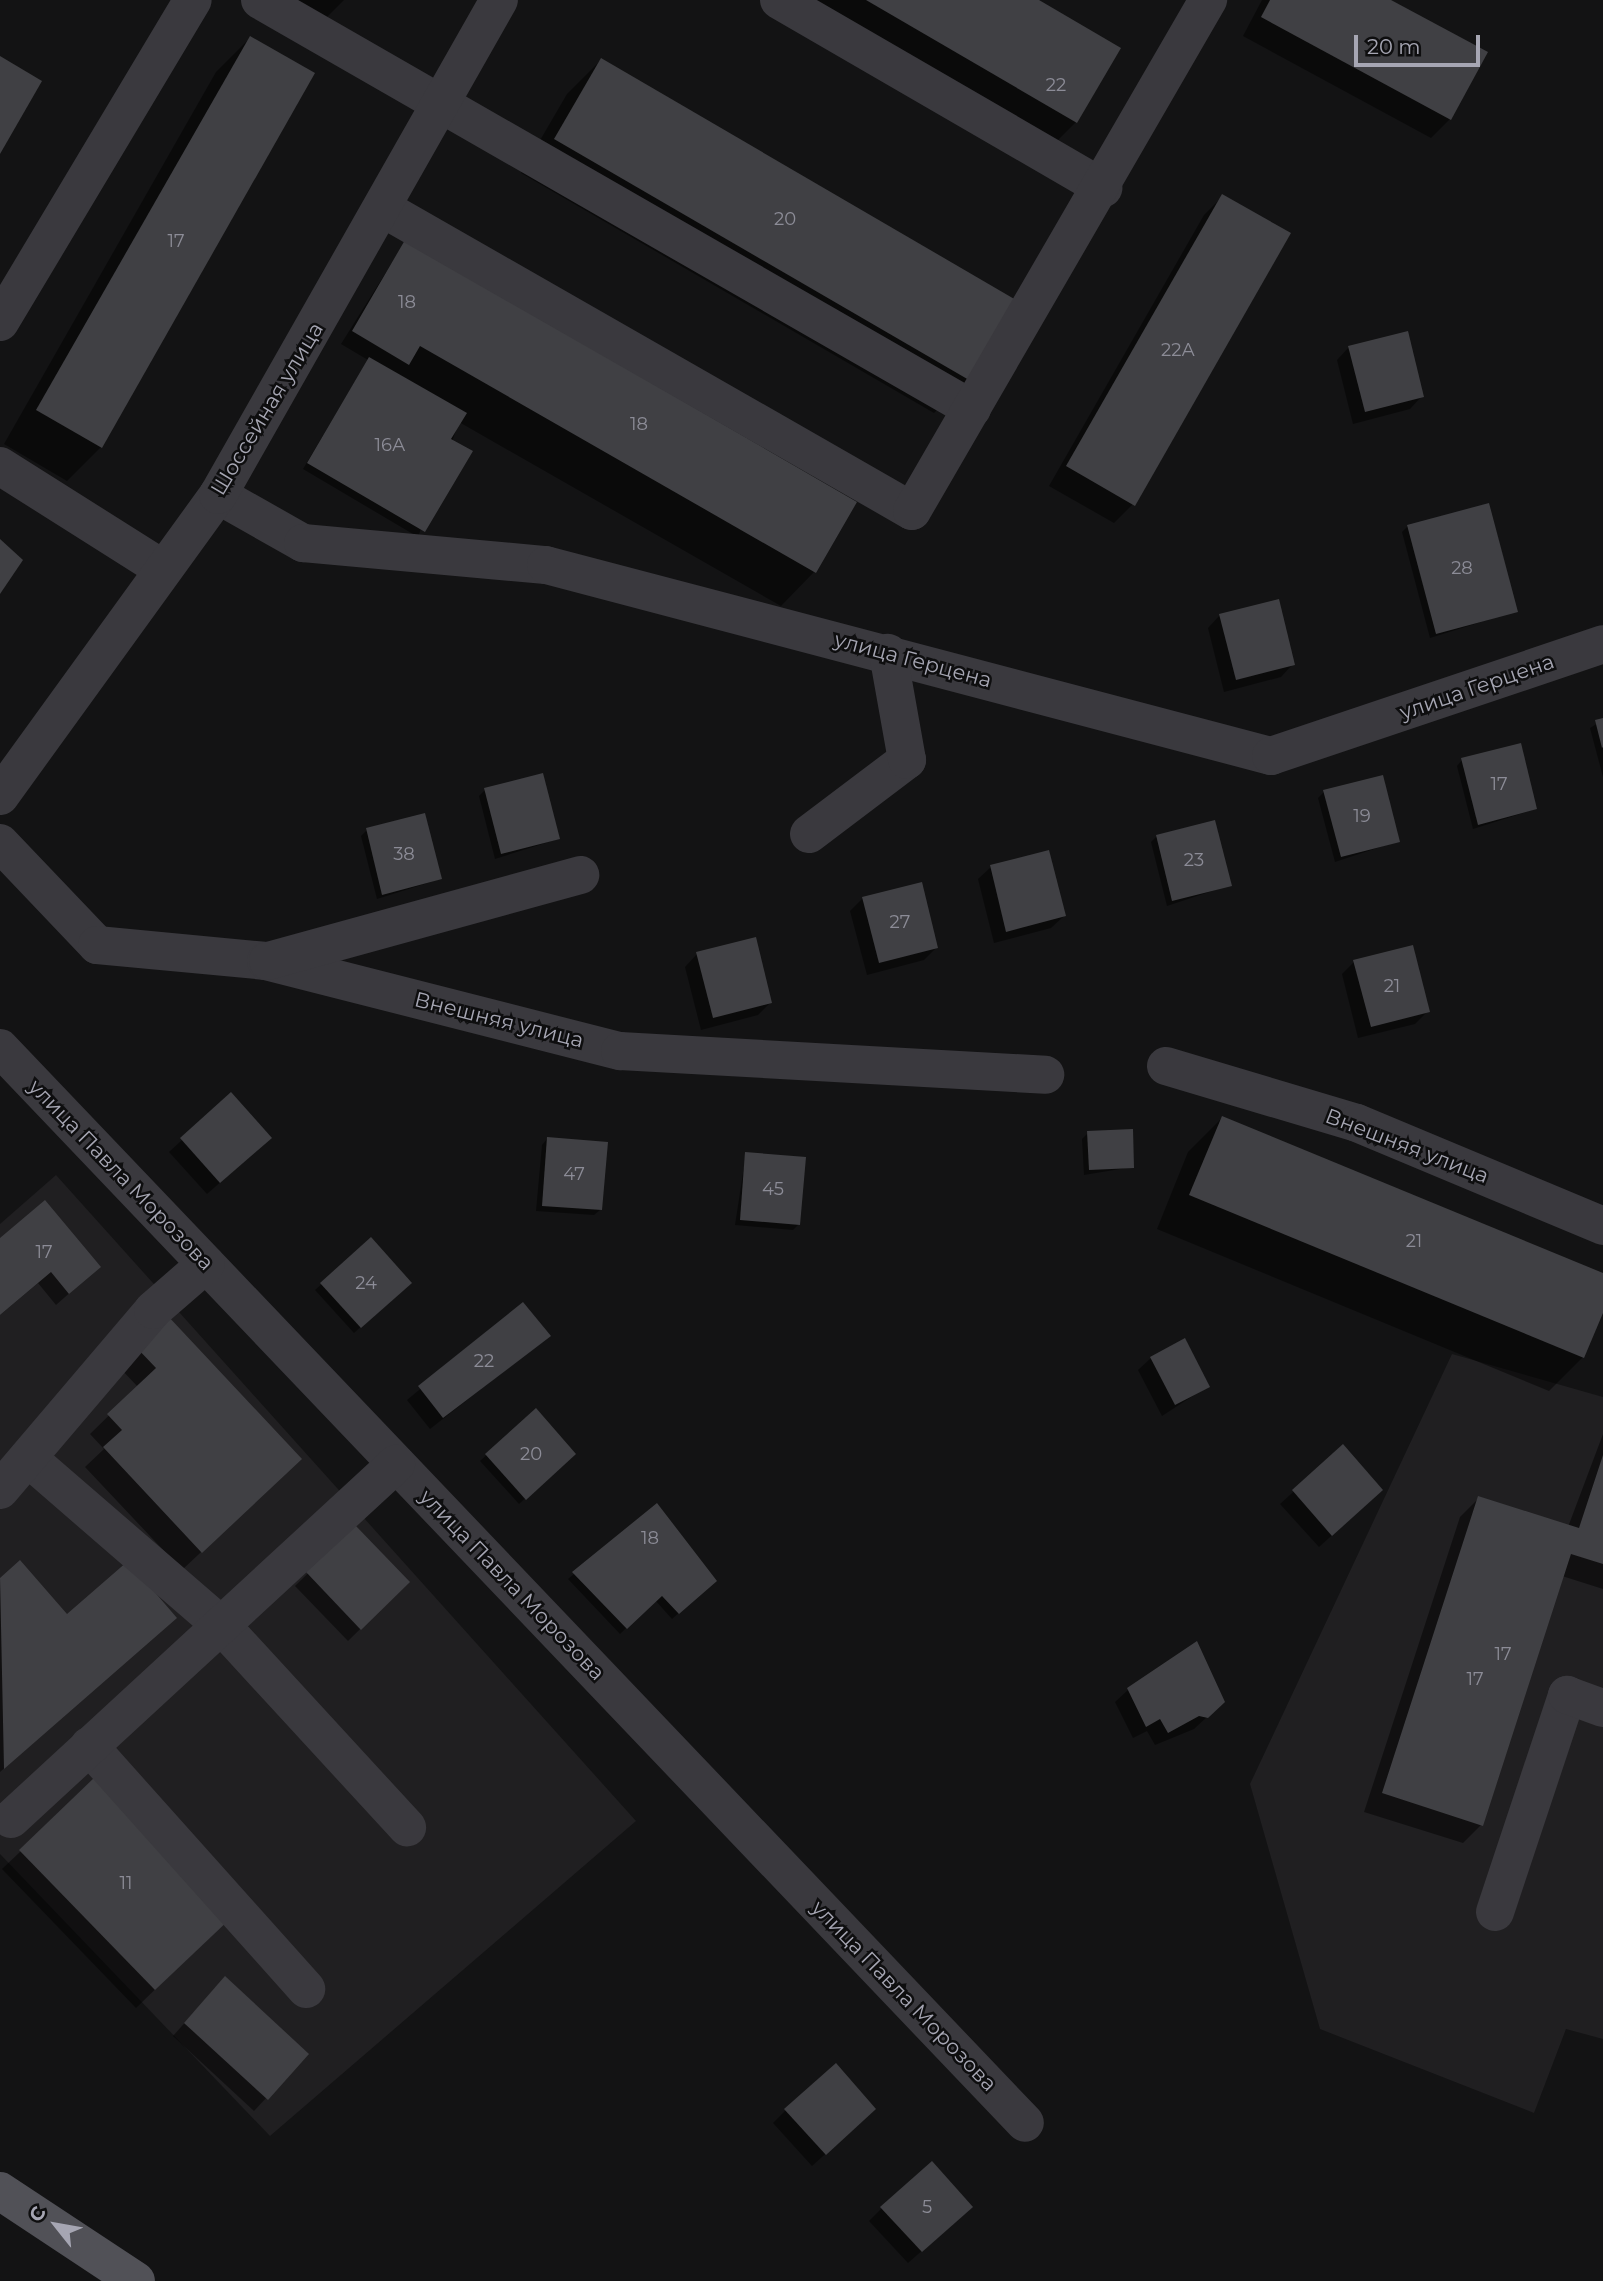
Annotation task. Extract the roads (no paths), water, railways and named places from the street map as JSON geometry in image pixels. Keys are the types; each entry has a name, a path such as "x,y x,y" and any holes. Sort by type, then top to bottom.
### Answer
{"main road":[{"path":"0,2191 136,2281"}],"street":[{"path":"0,322 193,0"},
{"path":"260,0 972,409"},
{"name":"Шоссейная улица","path":"0,796 218,495 443,107 499,0"},
{"path":"779,0 1103,188"},
{"path":"384,209 912,511 1103,188 1208,0"},
{"path":"0,466 163,569"},
{"name":"улица Герцена","path":"218,495 303,543 546,565 1271,756 1603,644"},
{"path":"808,834 907,760 888,653"},
{"name":"Внешняя улица","path":"0,843 97,944 266,961 620,1051 1045,1075"},
{"path":"266,961 580,875"},
{"name":"улица Павла Морозова","path":"0,1048 1025,2123"},
{"name":"Внешняя улица","path":"1166,1066 1357,1122 1603,1226"},
{"path":"0,1490 153,1310 206,1264"},
{"path":"28,1458 221,1625 407,1827"},
{"path":"11,1819 396,1464"},
{"path":"1495,1912 1567,1695 1603,1708"},
{"path":"89,1746 306,1989"}]}
